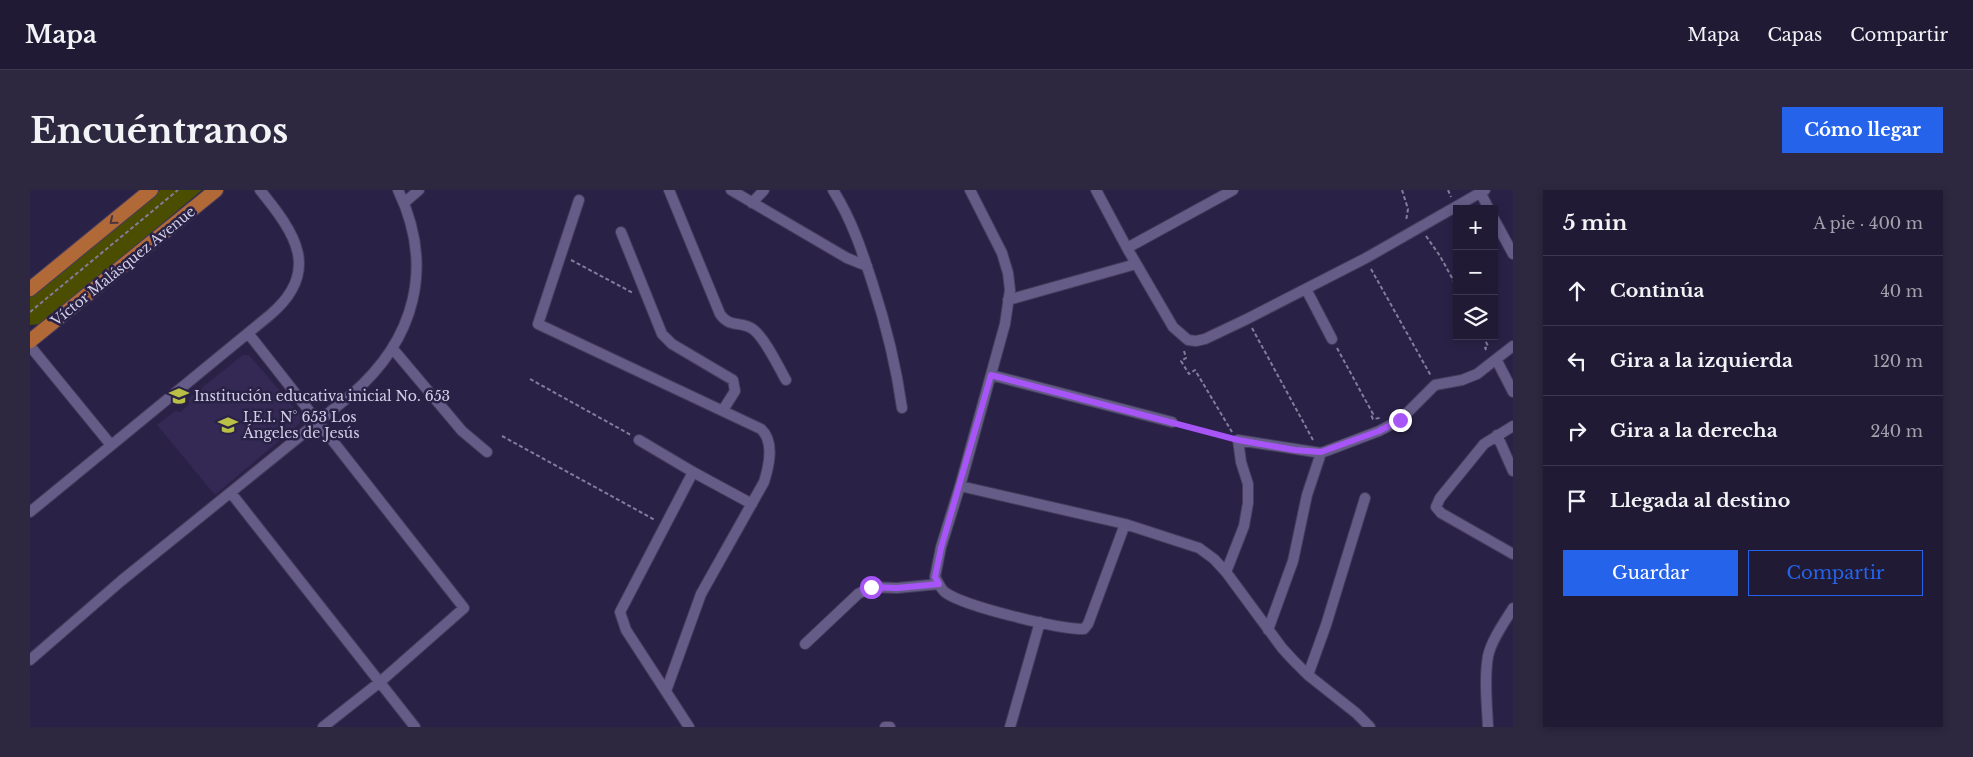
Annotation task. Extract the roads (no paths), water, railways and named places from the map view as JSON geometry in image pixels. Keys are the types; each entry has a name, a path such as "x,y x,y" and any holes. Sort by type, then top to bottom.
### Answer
{"main road":[{"path":"30,289 151,190"},
{"name":"Víctor Malásquez Avenue","path":"30,341 216,190"}],"street":[{"path":"30,512 284,302 295,285 300,269 300,255 293,236 284,221 260,190"},
{"path":"30,660 121,581 363,384 393,350 408,316 416,280 414,240 404,203 398,190"},
{"path":"404,203 420,190"},
{"path":"669,190 720,314 728,322 747,326 756,331 786,380"},
{"path":"731,190 847,258 867,266"},
{"path":"752,203 764,190"},
{"path":"833,190 853,226 867,266 892,352 902,408"},
{"path":"970,190 1002,253 1009,280 1008,300 1005,324 941,548 935,577 944,592 966,603 1040,622 1082,630 1087,627 1124,524"},
{"path":"1096,190 1126,248 1173,327 1181,335 1192,341 1205,339 1306,289 1366,258 1483,191 1488,205"},
{"path":"1126,248 1233,190"},
{"path":"579,200 538,324 761,429 768,442 769,467 761,489 711,573 701,594 666,691"},
{"path":"1498,226 1513,254"},
{"path":"621,232 662,334 668,341 733,380 735,391 723,410"},
{"path":"1008,300 1136,264"},
{"path":"1306,289 1334,342"},
{"path":"248,333 464,608 380,682 323,727"},
{"path":"30,346 111,445"},
{"path":"1226,572 1244,526 1248,503 1248,484 1241,462 1238,440 1321,452 1379,431 1400,420 1435,385 1462,380 1476,374 1513,346"},
{"path":"393,350 462,431 486,452"},
{"path":"1496,359 1513,392"},
{"path":"991,375 1172,422"},
{"path":"1513,426 1484,444 1440,498 1436,507 1442,513 1513,554"},
{"path":"1497,435 1513,471"},
{"path":"639,440 752,504"},
{"path":"1268,630 1294,562 1307,495 1321,452"},
{"path":"689,727 626,630 620,612 693,472"},
{"path":"960,486 1124,524 1199,548 1214,559 1226,572 1282,648 1308,675 1356,713 1370,727"},
{"path":"231,493 415,727"},
{"path":"1308,675 1326,625 1364,498"},
{"path":"805,644 858,594 871,587 897,588 939,584"},
{"path":"1488,727 1486,676 1488,656 1500,628 1513,608"},
{"path":"1010,727 1040,622"},
{"path":"884,727 890,727"}],"place":[{"name":"Institución educativa inicial No. 653","path":"179,396"},
{"name":"I.E.I. N° 653 Los Ángeles de Jesús","path":"228,425"}]}
